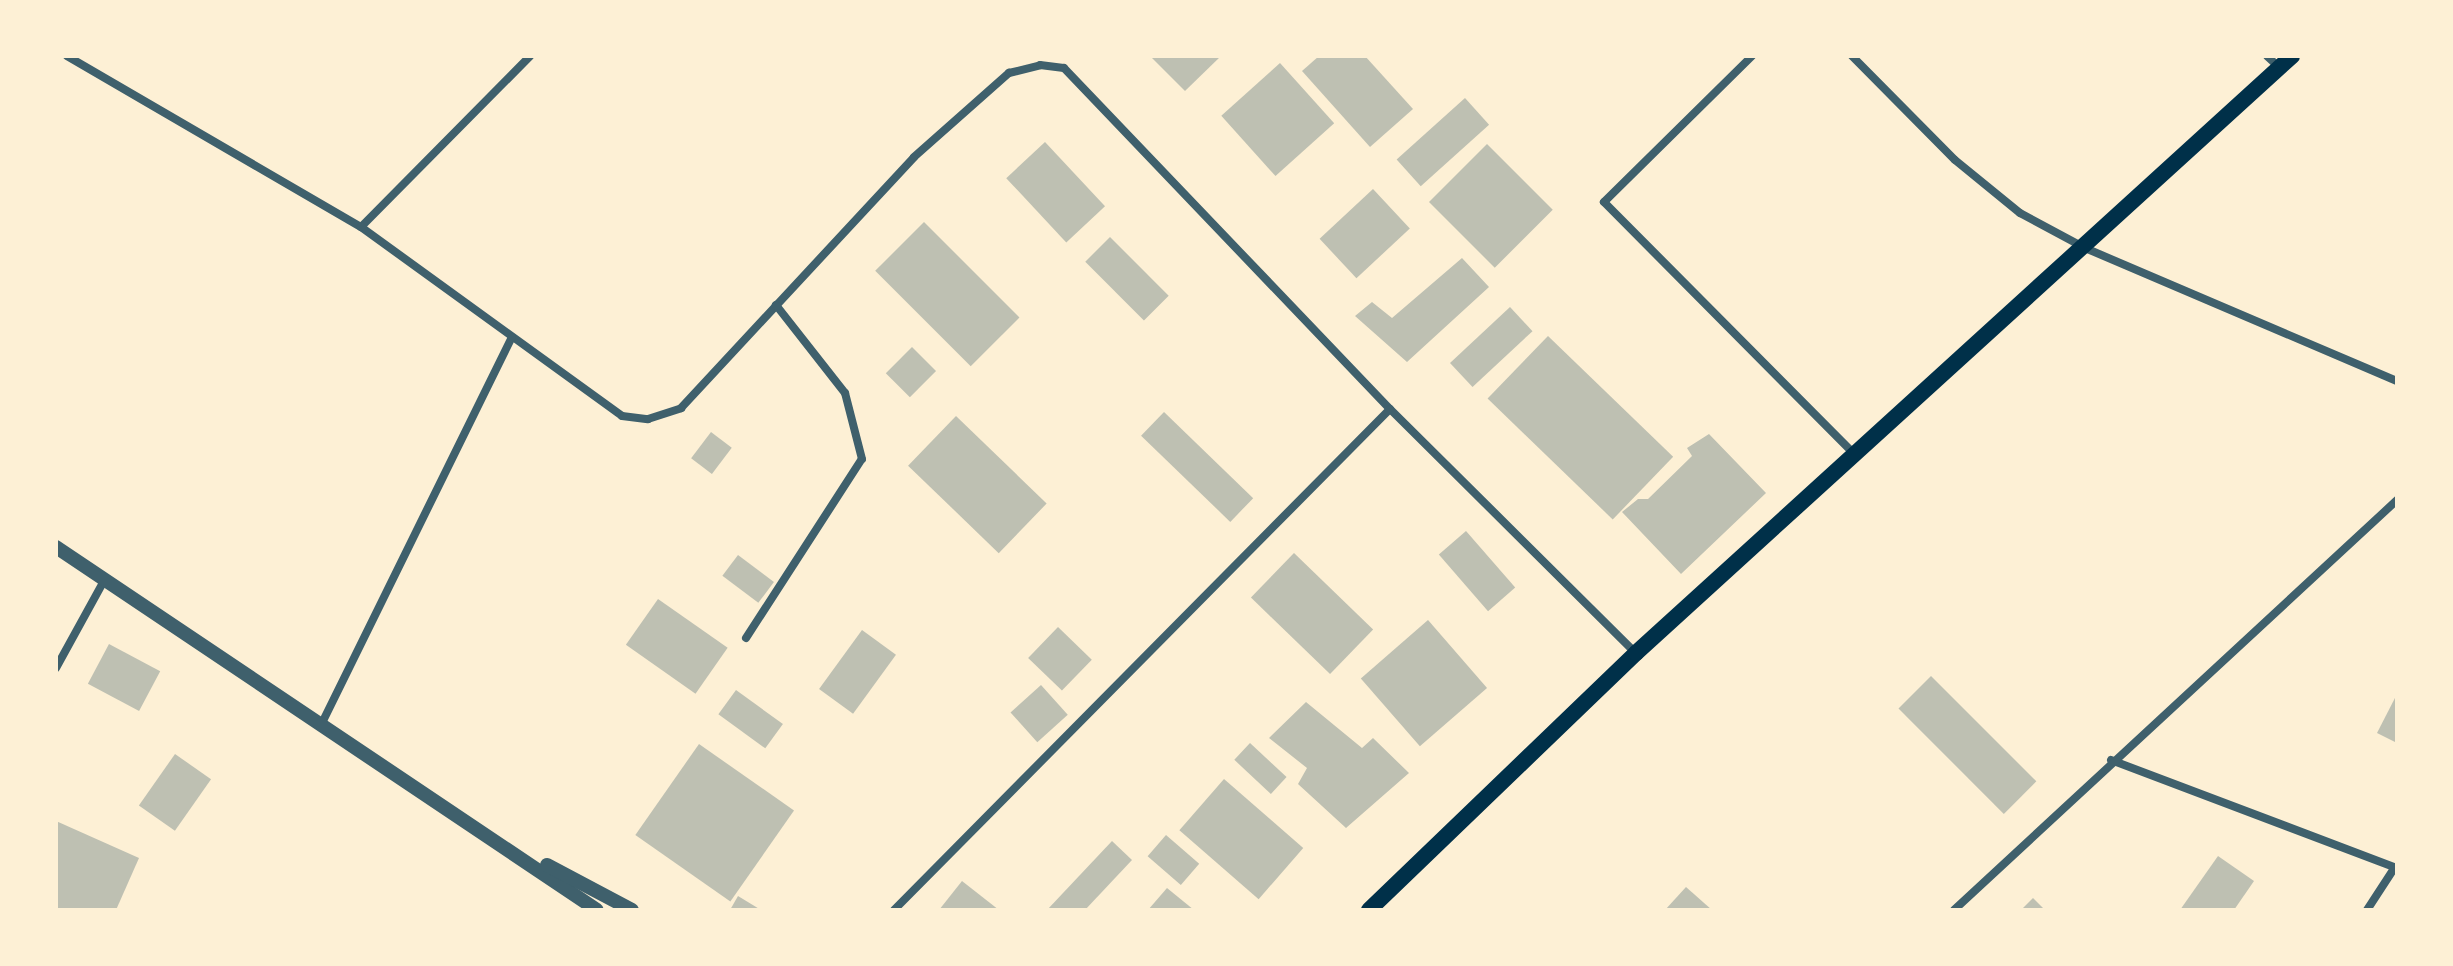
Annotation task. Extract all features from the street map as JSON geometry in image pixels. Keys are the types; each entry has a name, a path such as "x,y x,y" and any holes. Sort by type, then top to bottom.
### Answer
{"main road":[{"path":"1369,910 1636,653 2085,248 2273,62 2292,56"}],"street":[{"path":"67,56 361,227 622,416 648,419 681,408 914,157 1009,73 1040,65 1064,68 1390,409 1636,653"},
{"path":"361,227 530,56"},
{"path":"1752,56 1604,202 1855,455"},
{"path":"1852,56 1955,160 2020,213 2085,248 2397,381"},
{"path":"746,638 862,459 845,393 776,305"},
{"path":"322,723 512,337"},
{"path":"894,910 1390,409"},
{"path":"1954,910 2111,760 2397,500"},
{"path":"56,547 497,838 597,910"},
{"path":"56,668 105,579"},
{"path":"2111,760 2396,868 2367,910"},
{"path":"497,838 632,910"}],"building":[{"path":"1150,56 1221,56 1185,91"},
{"path":"1319,56 1365,56 1413,109 1370,147 1302,71"},
{"path":"1280,63 1334,123 1275,176 1221,116"},
{"path":"1465,98 1489,125 1421,186 1397,160"},
{"path":"1045,142 1105,206 1066,243 1006,178"},
{"path":"1487,144 1553,210 1495,268 1429,202"},
{"path":"1373,189 1410,228 1356,278 1320,239"},
{"path":"924,222 1019,317 971,366 875,271"},
{"path":"1110,237 1169,296 1144,320 1085,262"},
{"path":"1462,258 1489,287 1407,362 1355,316 1372,302 1392,318"},
{"path":"1510,307 1533,331 1473,387 1450,363"},
{"path":"1548,336 1673,457 1613,519 1488,399"},
{"path":"912,347 936,371 910,397 886,373"},
{"path":"1164,412 1253,498 1230,522 1141,436"},
{"path":"956,416 1047,504 999,553 908,466"},
{"path":"711,432 732,448 712,474 691,458"},
{"path":"1709,434 1766,493 1681,574 1622,512 1638,499 1648,499 1692,456 1687,448"},
{"path":"1466,531 1515,588 1488,611 1439,555"},
{"path":"1294,553 1373,629 1330,674 1251,598"},
{"path":"738,555 774,582 758,603 722,576"},
{"path":"658,599 728,648 696,694 626,645"},
{"path":"1428,620 1487,688 1420,746 1361,678"},
{"path":"1058,627 1092,660 1062,691 1028,658"},
{"path":"862,630 896,655 853,714 819,689"},
{"path":"109,644 160,671 139,711 88,684"},
{"path":"1931,676 2036,781 2004,814 1898,709"},
{"path":"1041,685 1068,715 1037,742 1011,712"},
{"path":"736,690 783,724 765,748 718,714"},
{"path":"2397,694 2397,743 2377,733"},
{"path":"1306,702 1362,748 1373,738 1409,773 1346,828 1298,784 1307,768 1269,738"},
{"path":"1250,743 1287,777 1271,794 1234,760"},
{"path":"699,744 794,811 730,901 635,835"},
{"path":"175,754 211,779 175,831 139,806"},
{"path":"1224,779 1303,848 1259,899 1179,830"},
{"path":"56,821 139,858 116,910 56,910"},
{"path":"1166,835 1199,864 1181,885 1148,856"},
{"path":"1112,841 1132,860 1085,910 1047,910"},
{"path":"2218,856 2254,881 2234,910 2180,910"},
{"path":"962,881 999,910 939,910"},
{"path":"1686,887 1712,910 1665,910"},
{"path":"1167,888 1194,910 1148,910"},
{"path":"738,896 761,910 730,910"},
{"path":"2033,898 2045,910 2021,910"}]}
